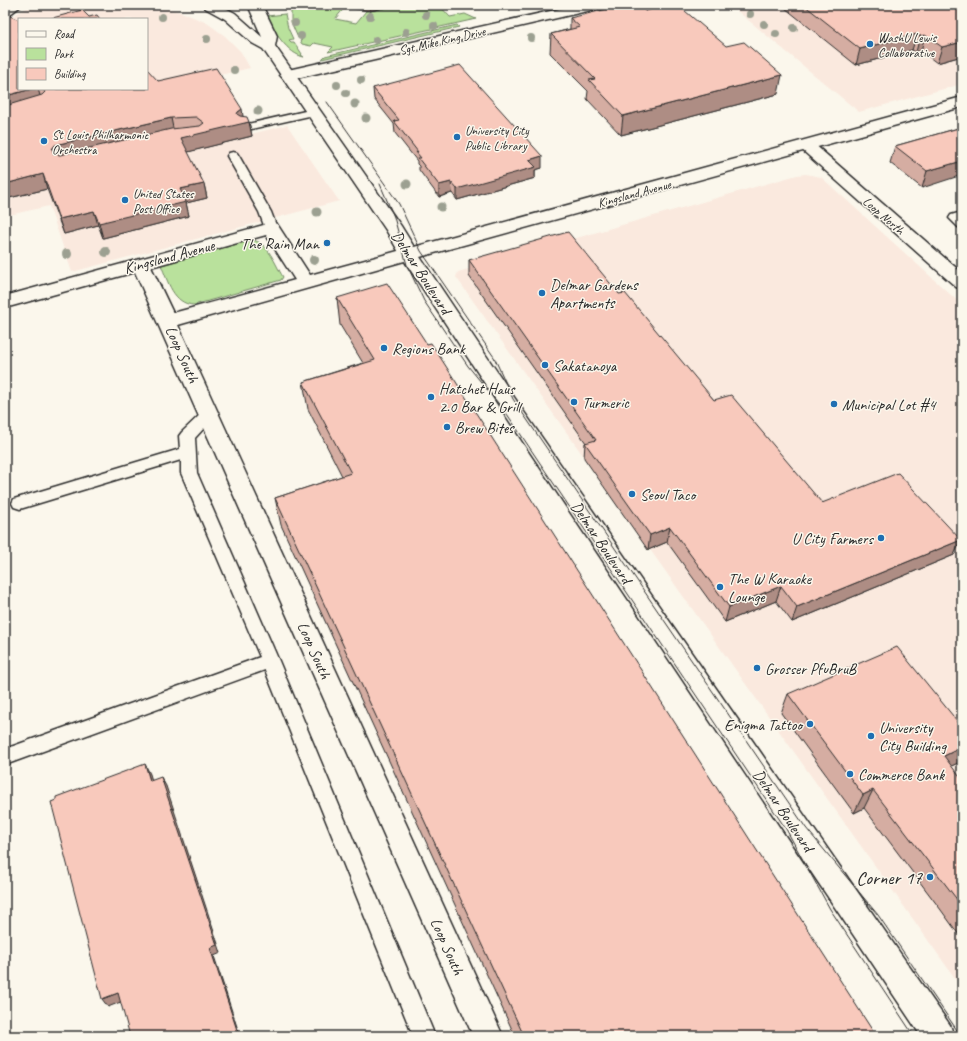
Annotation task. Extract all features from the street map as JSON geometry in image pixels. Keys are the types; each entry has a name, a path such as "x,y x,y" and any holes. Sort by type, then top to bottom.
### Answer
{"street":[{"name":"Delmar Boulevard","path":"210,5 230,16 257,40 268,46 288,74 395,230 409,254 533,440 939,1036"},
{"name":"Delmar Boulevard","path":"255,5 270,36 268,46"},
{"name":"Sgt Mike King Drive","path":"288,74 596,5"},
{"name":"Kingsland Avenue","path":"168,321 807,146 962,102"},
{"name":"Loop North","path":"807,146 962,283"},
{"path":"271,228 306,283"},
{"name":"Kingsland Avenue","path":"5,302 271,228"},
{"name":"Loop South","path":"141,264 210,414 488,1036"}],"lane":[{"path":"5,13 17,5"},
{"path":"247,127 314,112"},
{"path":"234,156 265,212 271,228"},
{"path":"962,216 955,218 962,224"},
{"path":"210,414 187,436 189,473 270,661 424,1036"},
{"path":"20,503 188,452"},
{"path":"5,757 270,661"}],"shaded area":[{"path":"32,5 153,5 181,12 207,23 225,36 241,52 250,68 70,110 97,172 287,125 339,201 72,272 49,206 5,216 5,20"},
{"name":"WashU Lewis Collaborative","path":"730,5 962,5 962,84 859,112"},
{"path":"806,174 821,177 962,305 962,988 456,277 458,272 797,175"}],"green space":[{"path":"291,5 337,5 345,7 335,19 356,23 366,11 397,5 439,5 450,17 465,14 476,19 328,52 333,47 314,43 311,46 302,44 300,41 302,40 300,37 298,38 291,22"},
{"path":"285,14 288,28 293,39 289,40 294,42 302,54 301,55 304,57 298,55 287,47 277,35 267,16"},
{"path":"457,25 459,27 322,59 325,56"},
{"path":"252,240 258,242 267,249 283,277 281,280 194,305 181,301 172,291 161,265"}],"building":[{"path":"624,5 639,5 645,11 669,5 678,5 726,46 744,42 782,75 623,116 589,80 595,79 551,34 580,27 570,18"},
{"path":"804,5 962,5 962,42 942,47 925,35 920,36 917,34 860,49"},
{"path":"82,10 89,17 97,15 99,18 53,18"},
{"path":"5,16 10,16 18,20 18,90 28,90 5,96"},
{"name":"University City Public Library","path":"460,65 542,156 529,160 536,167 457,189 451,182 439,185 418,158 421,158 416,152 418,152 394,121 399,120 373,88"},
{"path":"216,68 242,109 237,114 247,117 249,122 181,138 204,184 180,189 186,202 99,223 94,211 59,219 43,174 5,184 5,106 42,95 45,92 44,90 148,90 148,70 158,81","holes":["196,117 204,123 200,126 171,129 60,155 54,154 52,149 55,145 171,118"]},
{"path":"962,127 962,161 927,171 895,146"},
{"path":"568,232 619,294 625,293 714,400 731,395 822,503 898,473 961,540 797,607 781,586 729,607 670,527 650,535 585,443 596,440 469,260"},
{"path":"387,283 427,344 431,343 876,1036 524,1036 275,498 351,473 303,382 375,360 337,298"},
{"path":"897,647 962,727 962,747 944,756 962,780 962,906 873,790 863,795 788,694"},
{"path":"145,764 150,781 161,777 217,945 210,948 239,1036 130,1036 118,993 102,999 51,802 56,800 56,797"}],"tram line":[{"path":"327,102 399,204 421,251 494,357 513,399 806,828 878,915 961,1036"},
{"path":"380,184 394,217 407,265 424,301 468,366 507,414 786,829 830,909 914,1036"}],"place":[{"name":"WashU Lewis Collaborative","path":"870,44"},
{"name":"University City Public Library","path":"457,137"},
{"name":"St Louis Philharmonic Orchestra","path":"44,141"},
{"name":"United States Post Office","path":"125,200"},
{"name":"The Rain Man","path":"327,243"},
{"name":"Delmar Gardens Apartments","path":"542,293"},
{"name":"Regions Bank","path":"384,348"},
{"name":"Sakatanoya","path":"545,365"},
{"name":"Hatchet Haus 2.0 Bar & Grill","path":"431,397"},
{"name":"Turmeric","path":"574,402"},
{"name":"Municipal Lot #4","path":"834,404"},
{"name":"Brew Bites","path":"447,427"},
{"name":"Seoul Taco","path":"632,494"},
{"name":"U City Farmers","path":"881,538"},
{"name":"The W Karaoke Lounge","path":"720,587"},
{"name":"Grosser PfuBruB","path":"757,668"},
{"name":"Enigma Tattoo","path":"810,724"},
{"name":"University City Building","path":"871,736"},
{"name":"Commerce Bank","path":"850,774"},
{"name":"Corner 17","path":"930,877"}]}
